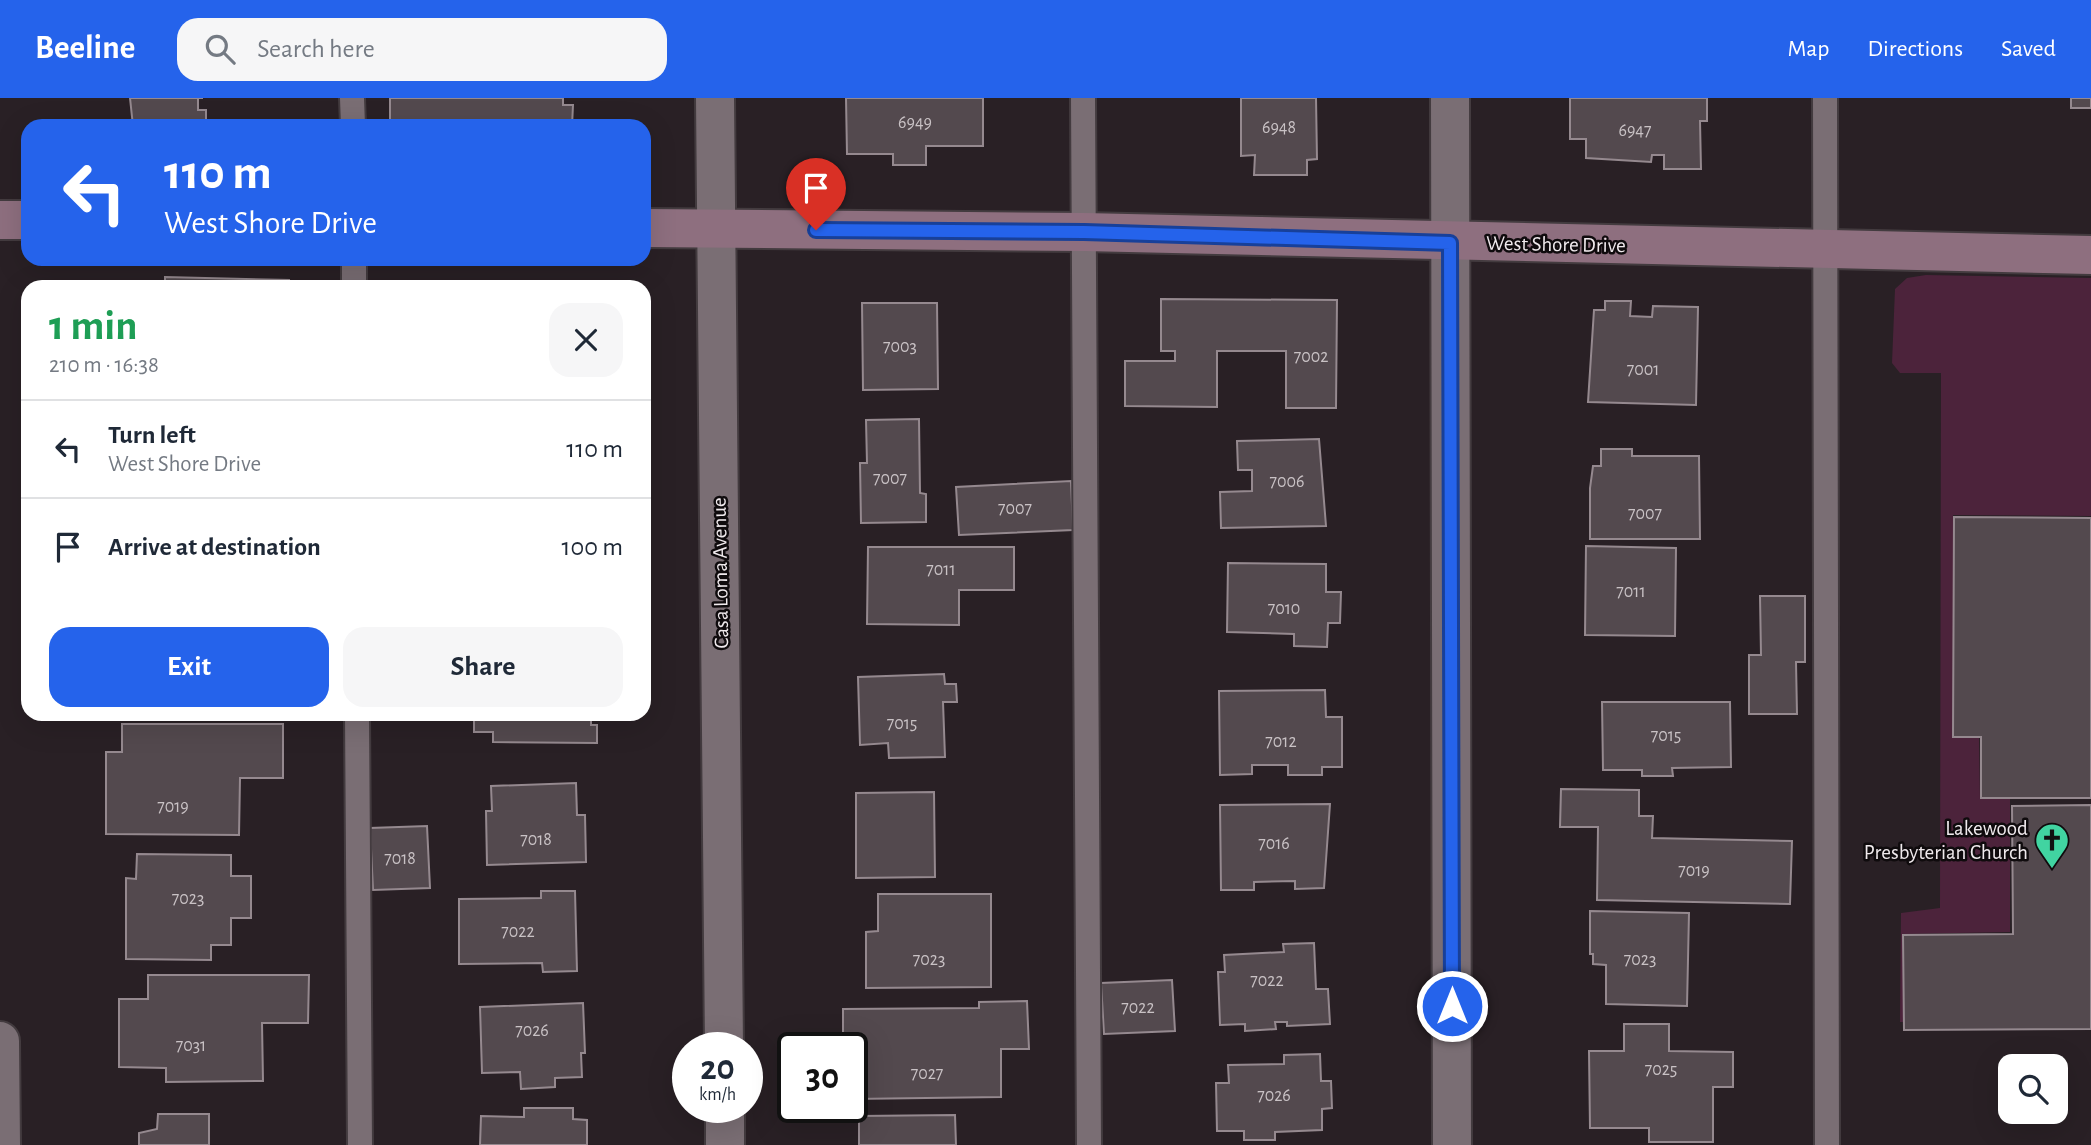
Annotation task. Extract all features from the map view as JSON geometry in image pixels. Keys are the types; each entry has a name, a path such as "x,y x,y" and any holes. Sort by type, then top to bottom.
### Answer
{"street":[{"name":"Casa Loma Avenue","path":"715,98 724,1032"},
{"path":"1450,98 1452,1145"},
{"path":"0,220 21,220"},
{"name":"West Shore Drive","path":"651,228 1084,232 1450,243 2091,255"},
{"path":"0,1041 1,1145"},
{"path":"724,1123 725,1145"}],"lane":[{"path":"352,98 353,119"},
{"path":"1083,98 1089,1145"},
{"path":"1825,98 1827,1145"},
{"path":"357,721 360,1145"}],"shaded area":[{"path":"1926,275 2091,278 2091,516 1953,515 1953,738 1979,738 1980,799 2010,799 2010,932 1903,934 1903,1022 1900,1022 1901,913 1940,908 1941,373 1900,373 1892,363 1895,289 1907,278"}],"building":[{"path":"130,98 198,98 198,110 206,110 206,119 132,119"},
{"path":"390,98 563,98 563,105 573,105 572,119 390,119"},
{"path":"846,98 983,98 983,146 926,146 926,165 893,165 893,154 847,154"},
{"path":"1241,98 1316,98 1317,159 1307,160 1307,175 1254,175 1255,155 1241,156"},
{"path":"1570,98 1707,98 1707,121 1700,121 1701,169 1664,169 1664,155 1652,155 1651,162 1586,158 1586,139 1570,139"},
{"path":"2071,98 2091,98 2091,108 2071,108"},
{"path":"165,277 289,280 165,280"},
{"path":"1161,299 1337,300 1336,408 1286,408 1286,351 1217,351 1217,407 1125,406 1125,361 1175,361 1175,351 1161,351"},
{"path":"1605,301 1631,301 1630,316 1652,317 1653,306 1698,307 1696,405 1588,402 1594,310 1605,310"},
{"path":"862,303 937,303 938,389 863,390"},
{"path":"919,419 920,493 926,494 926,522 861,523 860,463 867,463 866,420"},
{"path":"1319,439 1326,526 1221,528 1220,492 1252,491 1252,470 1238,470 1237,441"},
{"path":"1601,449 1632,449 1632,456 1699,456 1700,539 1590,539 1590,488 1593,466 1601,466"},
{"path":"1071,481 1073,530 959,535 956,487"},
{"path":"1954,517 2091,518 2091,798 1981,798 1981,737 1953,737"},
{"path":"1586,546 1676,548 1675,636 1585,635"},
{"path":"868,547 1014,547 1014,590 959,590 959,625 867,624"},
{"path":"1228,563 1326,564 1326,592 1341,592 1340,623 1328,623 1327,647 1294,646 1294,634 1227,632"},
{"path":"1760,596 1805,596 1805,662 1796,662 1797,714 1749,714 1749,655 1761,655"},
{"path":"944,674 945,684 956,684 957,702 943,702 945,757 889,758 888,743 860,745 858,677"},
{"path":"1325,690 1326,717 1342,717 1342,767 1322,767 1322,775 1288,775 1288,765 1252,765 1252,774 1220,775 1219,691"},
{"path":"1602,702 1730,702 1731,767 1672,768 1673,776 1642,776 1642,770 1603,770"},
{"path":"474,721 591,721 591,725 597,725 597,743 493,742 493,732 474,732"},
{"path":"122,724 283,724 283,778 240,778 239,835 106,834 106,752 122,752"},
{"path":"576,783 577,815 585,815 586,862 487,865 486,811 492,811 491,786"},
{"path":"1561,789 1639,790 1639,816 1653,816 1652,838 1792,841 1790,904 1597,900 1598,827 1560,827"},
{"path":"934,792 935,877 856,878 856,793"},
{"path":"1330,804 1324,888 1295,889 1295,881 1254,882 1254,890 1221,890 1220,805"},
{"name":"Lakewood Presbyterian Church","path":"2091,805 2091,1029 1904,1030 1903,935 2013,934 2012,806"},
{"path":"427,826 430,888 373,890 370,828"},
{"path":"137,854 231,855 231,876 251,876 251,918 231,918 231,945 211,945 211,960 126,959 126,878 136,879"},
{"path":"541,891 575,891 577,971 543,972 542,963 459,964 459,899 541,898"},
{"path":"878,894 991,894 991,987 866,988 866,932 878,931"},
{"path":"1590,911 1689,913 1687,1006 1606,1004 1606,965 1593,964 1593,954 1590,954"},
{"path":"1314,943 1316,989 1328,989 1330,1024 1287,1026 1287,1022 1275,1022 1276,1029 1245,1031 1245,1024 1220,1025 1218,972 1225,972 1224,955 1284,952 1283,944"},
{"path":"148,975 309,975 308,1023 262,1023 263,1081 166,1082 166,1068 119,1067 119,999 148,999"},
{"path":"1172,980 1175,1031 1104,1034 1101,983"},
{"path":"1027,1001 1029,1049 1001,1049 1001,1097 868,1099 868,1032 843,1032 843,1009 979,1008 979,1002"},
{"path":"583,1003 585,1053 581,1053 582,1077 555,1078 555,1087 521,1089 520,1072 482,1073 480,1007"},
{"path":"1624,1024 1669,1024 1669,1051 1733,1052 1733,1087 1713,1087 1713,1142 1649,1142 1649,1128 1590,1128 1589,1051 1624,1051"},
{"path":"1320,1054 1321,1081 1331,1081 1332,1108 1322,1109 1322,1130 1275,1132 1275,1140 1244,1140 1244,1131 1217,1131 1216,1083 1229,1083 1228,1065 1284,1064 1284,1055"},
{"path":"524,1108 573,1108 573,1119 587,1120 587,1145 480,1145 481,1116 524,1117"},
{"path":"158,1114 209,1114 209,1145 139,1145 139,1133 157,1129"},
{"path":"955,1115 956,1145 859,1145 859,1123 868,1123 868,1116"}],"place":[{"name":"Lakewood Presbyterian Church","path":"2052,870"}],"route":[{"path":"816,230 1084,232 1450,243 1452,1006"}]}
